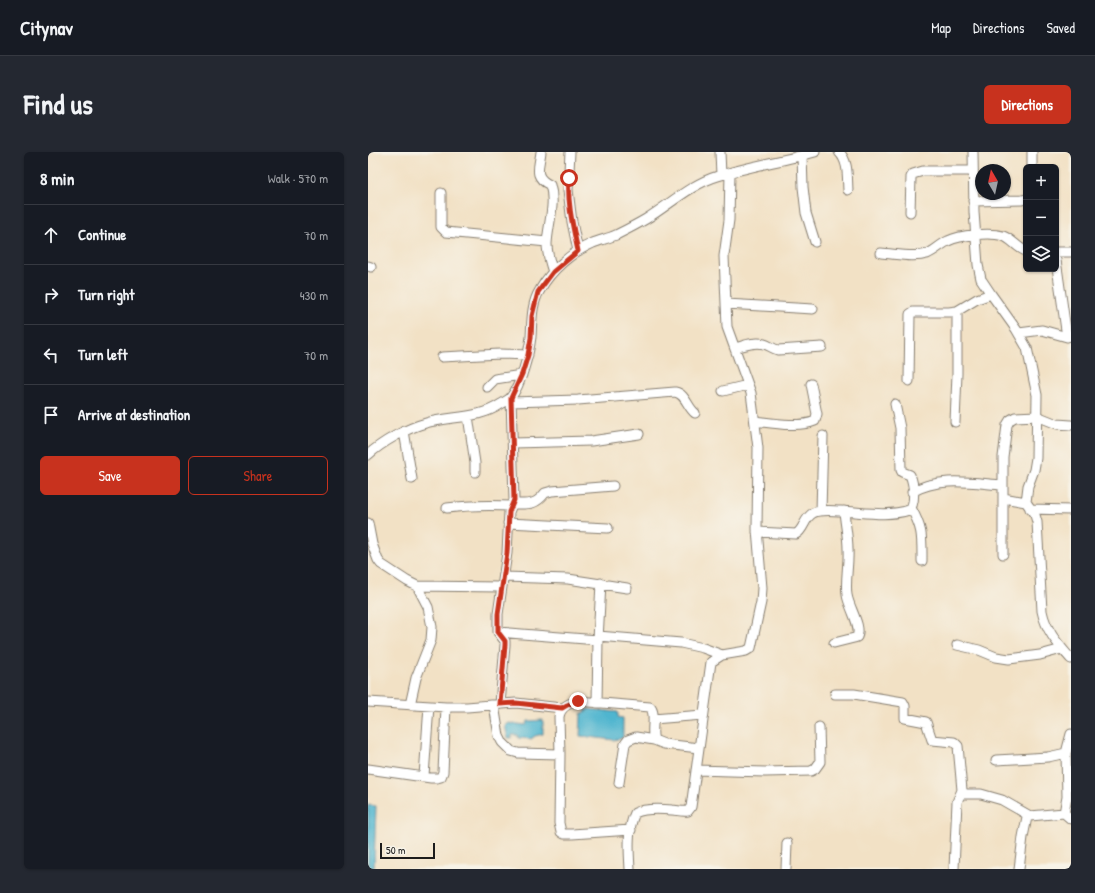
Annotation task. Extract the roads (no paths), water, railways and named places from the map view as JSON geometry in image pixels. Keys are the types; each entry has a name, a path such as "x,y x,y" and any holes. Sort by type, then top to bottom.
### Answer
{"street":[{"path":"541,152 539,174 542,181 550,185 568,186"},
{"path":"570,152 568,186 572,222 578,251"},
{"path":"498,632 681,643 722,654 746,651 751,648 754,639 762,588 757,532 758,448 751,393 727,327 724,256 729,220 730,190 720,152"},
{"path":"560,754 518,753 511,751 502,742 499,736 497,705 505,645 505,641 498,632 509,512 514,493 511,400 522,376 528,355 531,338 532,316 538,292 553,272 578,251 638,224 697,185 725,174 779,157 802,156 815,152"},
{"path":"839,152 846,161 848,190"},
{"path":"973,152 972,171 975,235 981,279 990,294 1019,333 1027,348 1037,394 1036,458 1034,470 1028,486 1028,506 1035,515 1037,522 1042,611 1044,622 1053,638 1071,659"},
{"path":"1032,152 1032,164"},
{"path":"802,156 806,213 815,242"},
{"path":"910,212 911,182 913,174 923,171 972,171"},
{"path":"550,185 552,190 552,209 547,251 553,272"},
{"path":"441,193 441,227 446,232 547,242"},
{"path":"973,202 1023,199"},
{"path":"882,253 923,255 928,254 953,238 975,235 1002,236 1023,250"},
{"path":"1059,252 1071,252"},
{"path":"1019,333 1042,330 1069,337 1058,272"},
{"path":"909,381 911,347 910,314 913,312 957,311 977,299 990,294"},
{"path":"726,304 813,309"},
{"path":"955,422 957,311"},
{"path":"735,348 760,343 766,344 773,349 778,350 822,347"},
{"path":"442,357 500,354 528,355"},
{"path":"487,387 495,379 522,376"},
{"path":"755,421 778,424 815,421 817,414 811,384"},
{"path":"723,391 748,385"},
{"path":"368,455 404,431 428,423 490,411 511,400 578,400 675,392 683,395 691,410 695,413"},
{"path":"757,532 796,534 800,532 809,516 821,511 881,513 905,512 911,508 913,504 911,478 910,475 902,472 901,470 900,428 895,404"},
{"path":"468,416 475,472"},
{"path":"1002,554 1003,457 1007,424 1010,420 1015,418 1037,416 1057,424 1071,425"},
{"path":"404,431 412,479"},
{"path":"513,443 591,441 639,434"},
{"path":"821,511 823,436"},
{"path":"912,492 922,486 934,483 953,482 1003,485"},
{"path":"447,508 485,505 534,504 540,500 545,493 552,491 613,486"},
{"path":"1003,498 1028,506 1071,510"},
{"path":"911,508 919,522 921,529 922,561"},
{"path":"834,643 857,637 859,634 847,595 848,548 844,511"},
{"path":"368,523 372,544 381,564 417,586 502,587"},
{"path":"508,523 608,528"},
{"path":"504,577 549,577 601,583 627,588"},
{"path":"597,703 601,583"},
{"path":"410,705 416,678 431,640 432,627 428,608 417,586"},
{"path":"957,645 979,650 996,657 1009,659 1040,655 1062,648"},
{"path":"630,869 631,830 633,817 638,812 670,809 684,812 691,807 711,662 722,654"},
{"path":"835,694 854,694 903,702 905,706 905,718 926,722 932,740 954,742 958,746 962,790 957,802 954,869"},
{"path":"368,702 446,707 516,703 562,708"},
{"path":"631,830 572,834 564,834 561,832 559,823 559,712 562,708 574,702 645,706 652,709 654,713 652,730 654,740"},
{"path":"424,776 429,706"},
{"path":"368,769 437,778 441,777 443,772 446,707"},
{"path":"653,719 703,715"},
{"path":"696,770 765,772 811,771 815,769 820,762 819,727"},
{"path":"962,790 964,794 981,794 1002,800 1030,816 1068,816 1066,797 1066,753 1071,734"},
{"path":"619,783 625,744 628,740 636,737 654,740 664,744 699,748"},
{"path":"996,760 1048,757 1066,753"},
{"path":"1019,869 1026,821 1030,816"},
{"path":"786,842 786,869"}],"water":[{"path":"588,709 618,712 618,717 623,718 623,738 614,740 580,736 581,714"},
{"path":"543,720 543,734 535,736 531,739 518,738 518,735 512,735 512,738 508,738 505,726 509,723 526,725 528,721"},
{"path":"368,805 376,806 374,869 368,869"}]}
